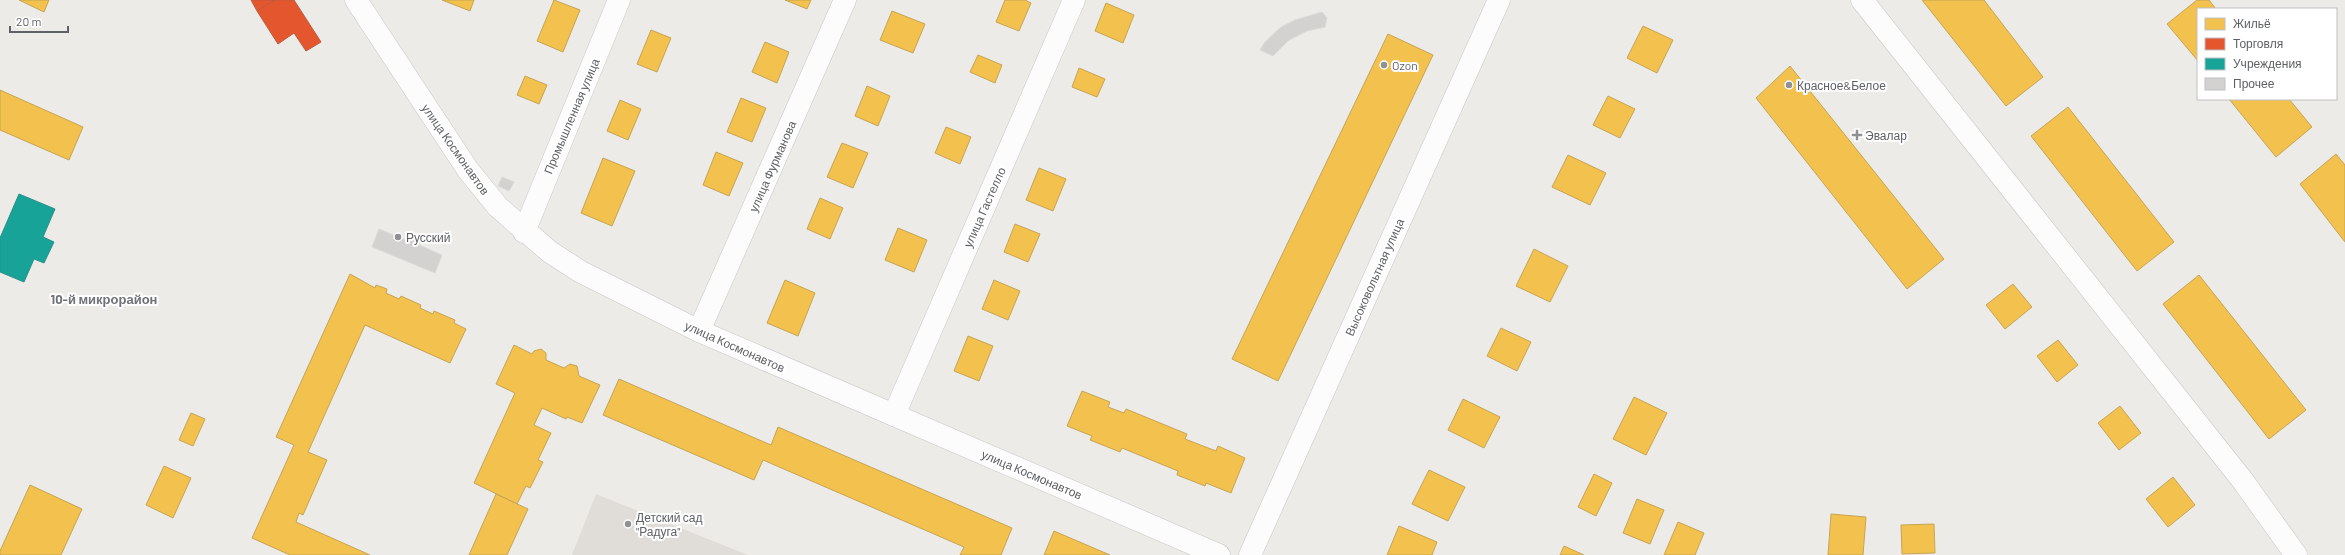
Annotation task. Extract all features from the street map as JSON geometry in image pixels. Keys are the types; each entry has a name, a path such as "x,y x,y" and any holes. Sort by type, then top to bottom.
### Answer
{"street":[{"name":"улица Космонавтов","path":"356,0 468,170 498,207 524,232 550,252 581,272 699,331 1219,555"},
{"name":"Промышленная улица","path":"524,232 619,0"},
{"name":"улица Фурманова","path":"699,331 845,0"},
{"name":"улица Гастелло","path":"894,415 1074,0"},
{"name":"Высоковольтная улица","path":"1250,555 1499,0"},
{"path":"1862,0 2243,481 2296,555"}],"shaded area":[{"name":"Детский сад \"Радуга\"","path":"596,494 748,555 572,555"}],"building: Жильё":[{"path":"19,0 49,0 44,12"},
{"path":"442,0 474,0 470,11"},
{"path":"554,0 580,10 563,52 537,41"},
{"path":"785,0 811,0 807,9"},
{"path":"1005,0 1025,0 1031,3 1019,31 996,22"},
{"path":"1922,0 1984,0 2043,77 2006,106"},
{"path":"2197,0 2209,0 2215,8 2197,8 2197,60 2167,24"},
{"path":"1106,3 1134,15 1123,43 1095,31"},
{"path":"892,11 925,24 913,53 880,40"},
{"path":"1643,26 1673,40 1657,73 1627,58"},
{"path":"651,30 671,38 657,72 637,64"},
{"path":"1388,34 1433,55 1278,381 1232,359"},
{"path":"765,42 789,52 777,83 752,72"},
{"path":"978,55 1002,65 995,83 970,72"},
{"path":"1790,66 1944,259 1907,289 1756,98"},
{"path":"1079,68 1105,79 1097,97 1072,87"},
{"path":"525,76 547,85 539,104 517,95"},
{"path":"867,86 890,96 878,126 855,116"},
{"path":"0,90 83,127 69,160 0,130"},
{"path":"1608,96 1635,109 1620,138 1593,125"},
{"path":"741,98 766,108 752,142 727,132"},
{"path":"620,100 641,109 628,140 607,131"},
{"path":"2230,100 2290,100 2312,127 2276,157"},
{"path":"2068,107 2174,242 2137,271 2031,136"},
{"path":"946,127 971,137 960,164 935,153"},
{"path":"842,143 868,153 853,188 827,177"},
{"path":"716,152 743,163 729,196 703,185"},
{"path":"2336,154 2345,165 2345,242 2300,184"},
{"path":"1568,155 1606,173 1590,205 1552,187"},
{"path":"603,158 635,171 612,226 581,213"},
{"path":"1039,168 1066,179 1053,211 1026,200"},
{"path":"820,198 843,208 830,239 807,229"},
{"path":"1015,224 1040,234 1028,262 1004,252"},
{"path":"898,228 927,240 914,272 885,260"},
{"path":"1534,249 1568,266 1550,302 1516,286"},
{"path":"350,274 375,288 376,285 387,289 386,293 399,299 401,296 421,305 420,308 433,314 434,311 455,320 454,323 466,329 450,363 365,325 308,452 327,460 303,515 299,513 296,522 370,555 290,555 252,538 294,445 276,437"},
{"path":"2199,275 2306,410 2269,439 2163,304"},
{"path":"785,280 815,293 798,336 767,323"},
{"path":"994,280 1020,291 1008,320 982,309"},
{"path":"2013,284 2032,307 2005,329 1986,305"},
{"path":"1501,328 1531,342 1517,371 1487,356"},
{"path":"968,336 993,346 979,381 954,371"},
{"path":"2058,340 2078,365 2057,382 2037,356"},
{"path":"514,345 532,354 534,351 541,349 546,353 546,360 564,368 570,364 577,366 579,376 600,385 582,423 567,417 566,419 542,408 534,425 551,433 538,460 543,462 530,488 526,486 517,504 474,483 515,393 496,384"},
{"path":"619,379 771,445 778,427 1012,528 1001,555 960,555 964,547 763,460 754,480 603,415"},
{"path":"1082,391 1110,402 1108,407 1124,413 1126,409 1187,434 1185,439 1216,451 1218,446 1245,458 1231,493 1206,483 1205,486 1177,475 1178,471 1122,448 1120,452 1090,440 1092,436 1067,426"},
{"path":"1634,397 1667,413 1646,455 1613,439"},
{"path":"1463,399 1500,417 1484,448 1448,430"},
{"path":"2120,406 2141,433 2119,450 2098,423"},
{"path":"191,413 205,419 193,446 179,440"},
{"path":"164,466 191,478 173,518 146,505"},
{"path":"1429,470 1465,487 1448,521 1412,504"},
{"path":"1594,474 1612,483 1596,516 1578,507"},
{"path":"2173,477 2195,505 2168,527 2146,499"},
{"path":"30,485 82,509 61,555 0,555 0,551"},
{"path":"496,494 528,509 507,555 469,555"},
{"path":"1637,499 1664,510 1650,544 1623,533"},
{"path":"1831,514 1866,517 1863,555 1828,555"},
{"path":"1678,522 1704,533 1695,555 1664,555"},
{"path":"1934,524 1935,553 1902,554 1901,525"},
{"path":"1399,526 1437,542 1432,555 1387,555"},
{"path":"1054,531 1110,555 1044,555"},
{"path":"1564,546 1584,555 1560,555"}],"building: Торговля":[{"path":"251,0 275,0 257,11"},
{"path":"275,0 294,0 321,42 306,51 294,33 278,44 257,11"}],"building: Учреждения":[{"path":"19,194 55,209 43,237 54,242 44,263 34,259 24,282 0,272 0,238"}],"building: Прочее":[{"path":"1322,12 1327,18 1325,27 1307,31 1289,40 1273,56 1260,50 1265,42 1281,27 1295,20"},
{"path":"502,177 514,182 509,191 498,186"},
{"path":"379,229 408,241 410,237 421,241 419,245 442,255 435,273 372,247"}],"place":[{"name":"Ozon","path":"1384,65"},
{"name":"Красное&Белое","path":"1789,85"},
{"name":"Эвалар","path":"1857,135"},
{"name":"Русский","path":"398,237"},
{"name":"Детский сад \"Радуга\"","path":"628,524"}],"district":[{"name":"10-й микрорайон","path":"104,299"}]}
